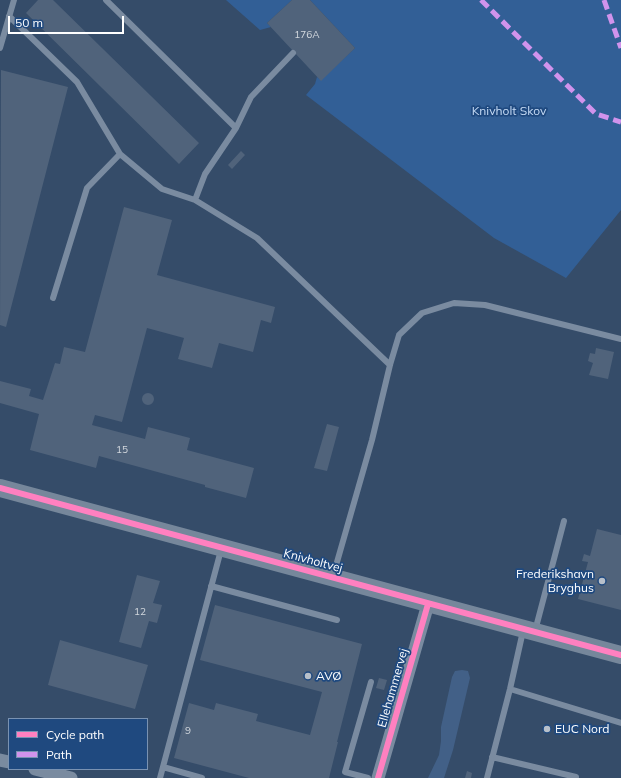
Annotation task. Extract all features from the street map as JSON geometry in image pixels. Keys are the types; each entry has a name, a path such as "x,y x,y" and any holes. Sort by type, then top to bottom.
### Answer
{"street":[{"name":"Knivholtvej","path":"0,488 621,655"},
{"name":"Ellehammervej","path":"378,778 428,604"},
{"path":"36,772 71,778"}],"lane":[{"path":"0,48 14,0"},
{"path":"106,0 236,128"},
{"path":"9,16 77,82 120,154 162,189 195,200 257,238 390,365"},
{"path":"195,200 205,174 236,128 251,97 293,53"},
{"path":"53,298 87,188 120,154"},
{"path":"333,578 372,440 390,365 399,335 422,313 454,303 485,305 621,339"},
{"path":"486,778 510,689 564,521"},
{"path":"160,778 222,548"},
{"path":"211,586 337,620"},
{"path":"368,778 345,772 371,682"},
{"path":"510,689 621,723"},
{"path":"492,757 576,778"},
{"path":"163,768 202,778"}],"green space":[{"path":"226,0 292,0 267,23 271,27 260,30"},
{"name":"Knivholt Skov","path":"310,0 621,0 621,210 566,278 494,238 306,95 315,84 317,77 321,80 355,48"}],"shaded area":[{"path":"455,671 468,671 470,678 453,750 444,778 428,778 439,755 441,727 452,677"}],"building":[{"path":"38,0 53,0 199,143 179,164 26,13"},
{"path":"292,0 310,0 355,48 321,81 267,23"},
{"path":"1,70 68,87 6,327 0,325"},
{"path":"241,151 245,155 232,169 228,165"},
{"path":"124,207 172,220 157,275 275,307 271,323 261,320 253,352 219,343 212,368 178,359 184,338 147,328 122,422 95,415 92,425 145,439 148,427 190,438 187,450 254,468 246,498 205,487 205,485 99,456 96,468 30,450 39,414 0,403 0,381 31,389 29,396 43,400 55,363 60,364 64,347 85,352"},
{"path":"596,348 614,352 608,379 589,375 593,363 588,361 590,353 595,354"},
{"path":"146,393 150,393 154,399 150,405 146,405 142,401 142,397"},
{"path":"327,424 339,427 327,471 314,468"},
{"name":"Frederikshavn Bryghus","path":"597,529 621,535 621,610 578,599 588,562 582,561 584,554 590,556"},
{"path":"137,575 160,581 153,603 162,605 157,623 149,621 141,648 119,642"},
{"name":"AVØ","path":"215,605 362,644 329,778 249,778 174,758 189,703 214,710 216,703 258,714 256,721 310,735 322,692 200,660"},
{"path":"60,640 148,665 135,709 48,685"},
{"path":"379,678 387,680 384,690 376,688"},
{"path":"467,771 472,773 471,778 465,778"}],"marked path":[{"path":"481,0 596,114 621,122"},
{"path":"604,0 621,48"}],"cycle path":[{"path":"0,488 621,655"},
{"path":"378,778 428,604"}],"place":[{"name":"Frederikshavn Bryghus","path":"602,581"},
{"name":"AVØ","path":"308,676"},
{"name":"EUC Nord","path":"547,729"}]}
